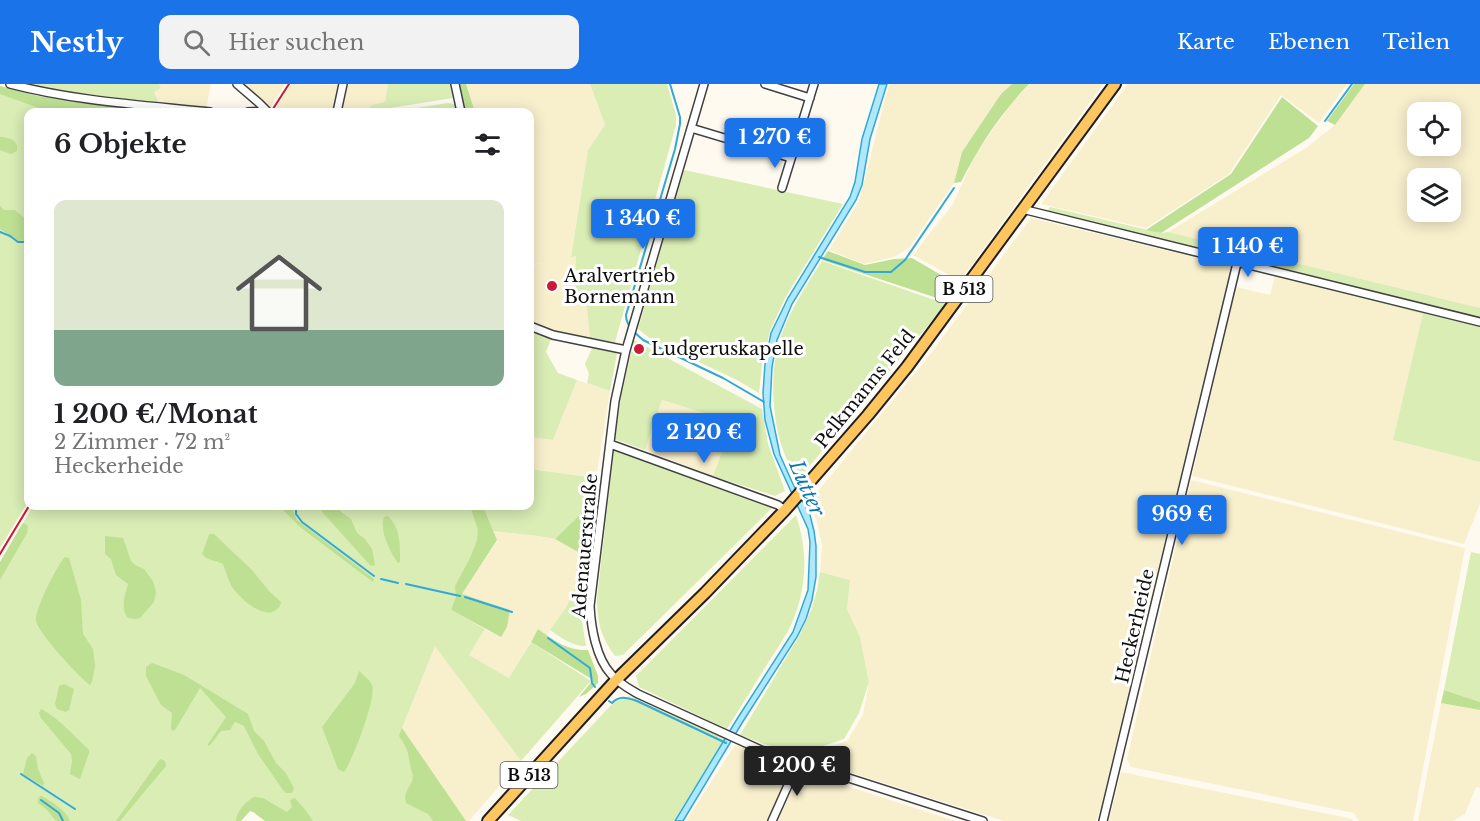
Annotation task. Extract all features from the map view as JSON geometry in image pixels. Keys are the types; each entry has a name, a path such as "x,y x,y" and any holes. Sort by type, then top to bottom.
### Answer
{"main road":[{"name":"Pelkmanns Feld","path":"488,821 616,680 788,507 868,416 907,367 1115,84"}],"street":[{"path":"10,84 32,90 90,99 173,108"},
{"path":"237,84 263,108"},
{"path":"338,108 343,84"},
{"path":"455,84 460,108"},
{"name":"Adenauerstraße","path":"616,680 608,672 596,646 590,606 616,393 630,335 704,84"},
{"path":"765,84 810,98"},
{"path":"782,188 814,84"},
{"path":"691,128 791,158"},
{"path":"1023,209 1480,322"},
{"name":"Heckerheide","path":"1103,821 1237,263"},
{"path":"534,328 553,335 626,350"},
{"path":"610,444 788,507"},
{"path":"616,680 638,694 740,742 798,763 983,821"},
{"path":"772,821 798,763"}],"shaded area":[{"path":"159,84 211,84 206,108 160,105 154,92 161,88"},
{"path":"241,84 285,84 270,108 267,108"},
{"path":"291,84 341,85 335,108 276,108"},
{"path":"345,84 388,84 385,102 370,108 341,107"},
{"path":"466,84 590,84 605,125 588,150 571,256 576,256 575,301 586,300 590,338 548,330 534,324 534,265 542,263 534,264 534,108 474,108"},
{"path":"889,84 1012,84 1001,94 962,152 954,183 909,248 894,257 864,264 829,250 859,201"},
{"path":"1030,84 1103,84 960,281 913,255 953,204 975,155 1012,103"},
{"path":"1128,84 1347,84 1319,123 1281,95 1229,174 1146,228 1041,204"},
{"path":"1365,84 1480,84 1480,308 1168,232 1306,148 1335,125"},
{"path":"1031,218 1231,266 1096,821 1004,821 805,758 848,740 863,714 869,682 860,637 847,609 850,580 820,572 822,546 817,521 809,502 926,360"},
{"path":"1275,276 1424,314 1393,440 1480,462 1480,504 1464,544 1192,476 1236,287 1270,295"},
{"path":"577,380 610,391 596,478 534,470 534,438 553,440"},
{"path":"662,400 733,422 713,476 645,450"},
{"path":"1191,480 1465,548 1413,821 1359,821 1354,813 1131,767 1127,759"},
{"path":"493,531 555,539 580,552 578,581 567,606 547,635 538,629 509,678 469,655 485,629 501,637 462,594 497,541"},
{"path":"435,645 521,761 469,821 466,821 402,728"},
{"path":"1441,703 1480,710 1480,788 1476,787 1465,814 1453,821 1418,821"},
{"path":"735,745 790,764 790,771 768,821 686,821"},
{"path":"800,771 955,821 778,821"},
{"path":"1121,772 1343,817 1353,821 1109,821"}],"green space":[{"path":"20,84 159,84 161,88 154,92 160,105 34,88"},
{"path":"388,84 450,84 453,98 390,108 369,108 385,102"},
{"path":"457,84 466,84 474,108 462,108"},
{"path":"590,84 667,84 676,115 676,125 615,342 590,338 586,300 575,302 576,256 571,257 588,150 605,125"},
{"path":"1012,84 1029,84 991,130 961,182 954,183 962,152 1001,94"},
{"path":"1354,84 1365,84 1335,125 1327,121"},
{"path":"0,86 37,96 150,108 24,108 24,509 0,548"},
{"path":"0,86 37,96 145,108 39,108 0,94"},
{"path":"1282,97 1318,126 1309,138 1161,233 1146,230 1231,174"},
{"path":"448,103 455,104 456,108 416,108"},
{"path":"0,137 14,141 17,151 11,154 0,150"},
{"path":"684,170 843,204 785,298 770,331 762,364 759,393 737,380 652,340 638,329"},
{"path":"0,206 4,210 15,210 24,218 24,240 19,241 0,229"},
{"path":"1050,207 1161,233 1168,232 1480,308 1480,462 1393,440 1423,314 1042,219"},
{"path":"828,251 865,265 912,258 958,285 946,301 822,260"},
{"path":"822,261 946,304 797,481 782,447 776,422 773,394 774,367 779,342 787,321"},
{"path":"534,331 552,337 546,352 558,373 577,380 553,440 534,438"},
{"path":"634,340 762,409 768,444 785,491 775,496 713,476 733,422 662,400 645,450 614,439"},
{"path":"593,346 617,353 610,391 587,383 589,374 585,364"},
{"path":"614,450 773,507 623,655 615,656 601,629 597,598"},
{"path":"534,470 596,478 596,499 555,539 493,531 485,510 534,510"},
{"path":"596,499 585,578 578,581 580,553 555,539"},
{"path":"31,510 480,510 493,540 451,610 485,629 469,655 509,678 531,642 591,681 521,761 435,646 402,728 466,821 292,821 261,801 236,821 0,821 0,562"},
{"path":"283,510 292,510 297,520 374,579 373,582 300,527"},
{"path":"321,510 340,510 351,519 357,533 372,549 375,565 369,564"},
{"path":"471,510 485,510 497,540 462,594 510,610 507,627 501,637 451,610 456,597 455,586 470,558 478,530"},
{"path":"796,515 804,559 799,603 788,631 727,729 639,687 636,676"},
{"path":"388,516 399,538 400,562 398,563 384,535 384,517"},
{"path":"24,523 28,526 27,533 0,580 0,562"},
{"path":"210,534 214,534 252,570 281,602 277,609 272,612 261,611 250,605 235,591 229,582 223,564 202,554"},
{"path":"105,536 123,538 131,561 144,569 153,581 156,592 154,602 140,618 128,618 124,610 128,584 116,575 111,559 105,554"},
{"path":"1471,552 1480,554 1480,702 1444,690"},
{"path":"65,557 69,558 81,600 83,634 93,649 95,666 90,685 52,645 36,621 47,588"},
{"path":"820,572 850,580 847,609 860,637 869,682 859,713 844,739 799,754 740,735 798,638 811,611"},
{"path":"585,578 582,621 586,646 581,646 563,639 550,630 567,606 578,581"},
{"path":"538,629 567,647 588,650 598,676 598,683 586,694 579,697 593,680 531,642"},
{"path":"152,663 184,675 248,714 254,731 264,741 294,788 292,793 286,793 283,790 258,754 244,726 234,723 230,730 221,731 208,746 226,717 200,688 175,730 172,731 172,713 161,705 146,676 146,667"},
{"path":"359,671 371,683 373,692 363,729 344,772 338,769 322,727 355,683"},
{"path":"64,684 74,689 69,710 66,712 57,709 55,704 59,686"},
{"path":"1444,690 1480,702 1480,710 1441,703"},
{"path":"629,696 725,738 674,821 521,821 508,815 614,702"},
{"path":"41,709 60,722 89,750 80,779 70,774 71,754 41,718 39,713"},
{"path":"402,728 466,821 433,821 428,814 406,803 405,795 413,775 407,750 399,736"},
{"path":"32,753 36,756 43,786 23,774 27,758"},
{"path":"160,759 165,761 166,766 120,821 116,821"},
{"path":"42,796 62,810 70,821 56,821 38,803 38,799"},
{"path":"254,797 263,798 287,812 292,807 290,800 295,798 313,821 265,821 250,811 241,821 236,821 242,807"}],"water":[{"path":"879,84 887,84 870,139 862,185 856,200 792,304 777,340 772,367 770,406 780,455 810,515 814,531 816,577 812,600 797,637 683,821 675,821 793,632 808,590 810,542 808,529 774,454 765,420 763,393 765,364 771,333 788,298 850,197 855,182 862,139"}],"waterway":[{"path":"670,84 680,124 675,149 626,319 631,329 643,340 723,378 764,402"},
{"path":"1325,121 1352,84"},
{"path":"819,257 865,272 891,272 905,260 954,188"},
{"path":"0,232 18,242 24,242"},
{"path":"296,510 302,522 374,576"},
{"path":"381,579 398,583"},
{"path":"406,584 460,596"},
{"path":"465,597 512,612"},
{"path":"548,638 590,668 592,683 595,687"},
{"path":"609,701 612,703 624,698 637,701 726,743"},
{"path":"21,774 75,809"},
{"path":"41,800 59,813 63,821"}],"railway":[{"path":"274,108 289,84"},
{"path":"0,554 27,510"}],"place":[{"name":"Aralvertrieb Bornemann","path":"552,286"},
{"name":"Ludgeruskapelle","path":"639,349"}],"water label":[{"name":"Lutter","path":"807,488"}]}
